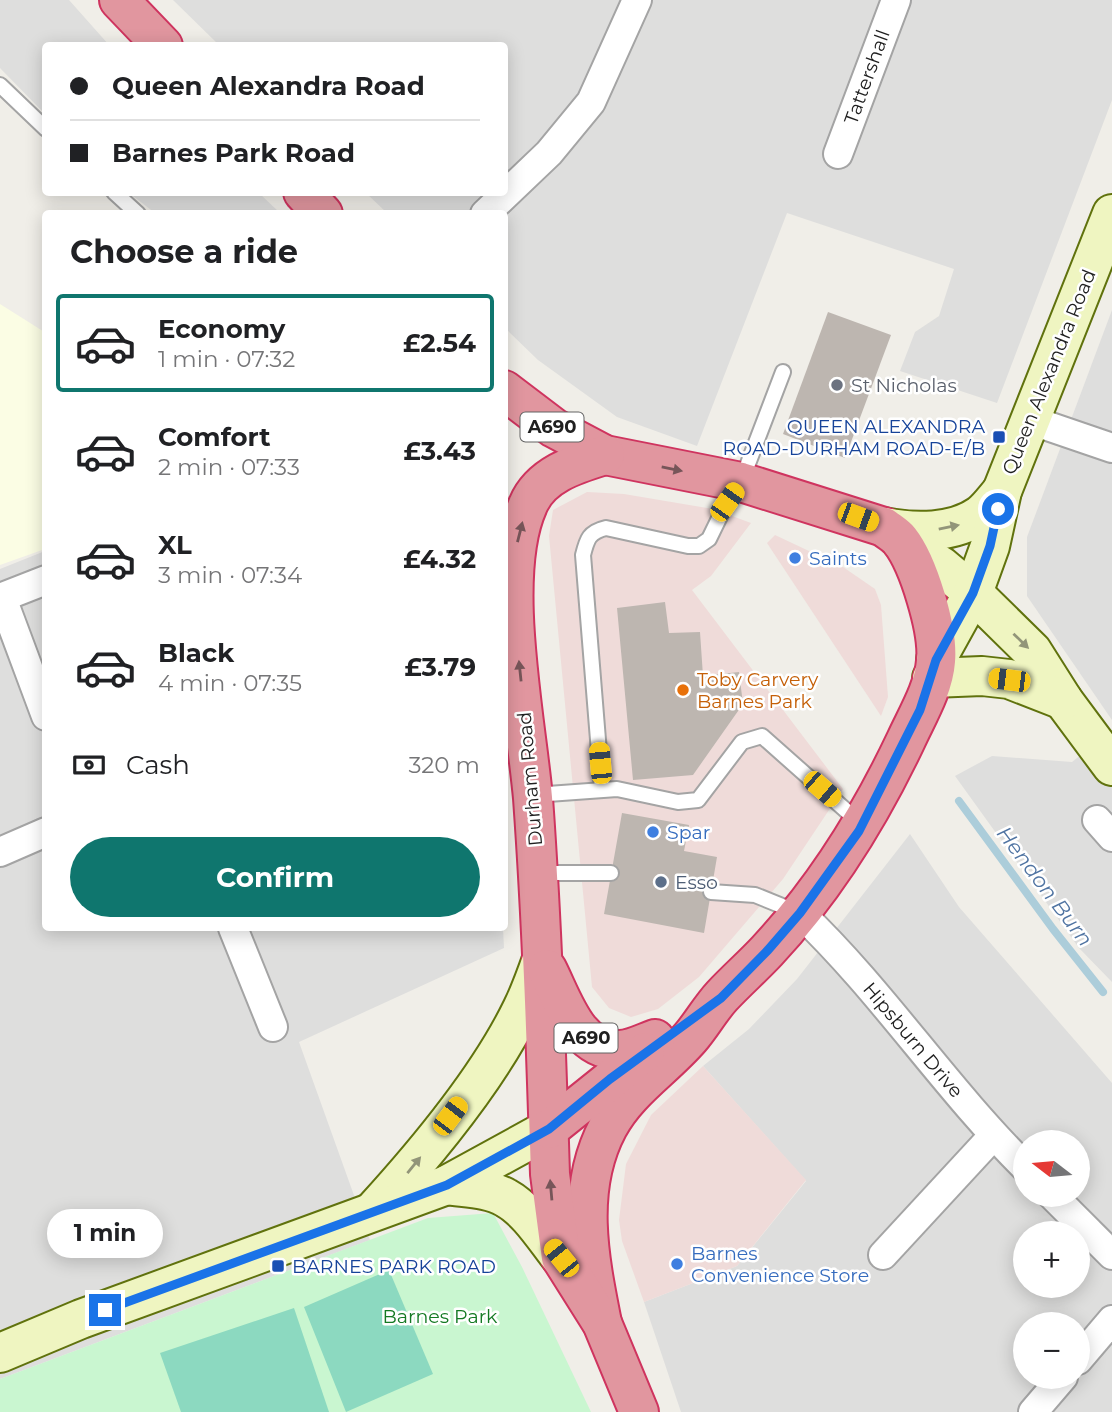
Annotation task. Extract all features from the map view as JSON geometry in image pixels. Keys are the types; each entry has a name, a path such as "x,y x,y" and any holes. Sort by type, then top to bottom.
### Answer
{"highway":[{"path":"119,0 159,42"},
{"path":"307,196 319,210"},
{"name":"Durham Road","path":"508,396 554,428 605,455 741,482 892,534"},
{"name":"Durham Road","path":"605,455 569,466 546,481 528,503 517,537 509,584 532,795 538,873 550,1174 561,1258 602,1323 639,1412"},
{"path":"892,534 928,602 934,669"},
{"name":"Durham Road","path":"602,1323 589,1255 586,1209 592,1175 607,1128 626,1099 689,1038 721,998 800,913 862,825 891,771 934,669"},
{"name":"Durham Road","path":"542,959 577,1028 603,1049 621,1050 670,1033"},
{"name":"Durham Road","path":"549,1129 670,1033 721,998"}],"street":[{"path":"508,192 549,153 591,102 636,0"},
{"name":"Tattershall","path":"838,154 896,0"},
{"path":"489,210 504,196"},
{"name":"Queen Alexandra Road","path":"934,669 973,593 990,546 1002,491 1108,235"},
{"path":"1030,420 1112,447"},
{"name":"Queen Alexandra Road","path":"892,534 964,523 981,515 1002,491"},
{"path":"892,534 941,566 973,593 1032,651 1063,700 1112,766"},
{"path":"42,582 1,598 42,706"},
{"path":"934,669 1009,680 1063,700"},
{"path":"0,852 42,834"},
{"name":"Hipsburn Drive","path":"800,913 832,943 993,1136 1013,1155"},
{"path":"234,931 273,1027"},
{"path":"368,1215 414,1166 493,1059 522,1010 542,959"},
{"path":"0,1353 94,1314 447,1185 549,1129"},
{"path":"883,1255 993,1136"},
{"name":"A690","path":"447,1185 479,1189 505,1197 538,1229 561,1258"},
{"path":"1065,1208 1112,1255"},
{"path":"1090,1346 1112,1320"},
{"path":"1033,1412 1053,1389"}],"lane":[{"path":"0,85 42,125"},
{"path":"118,196 134,210"},
{"path":"602,789 583,555 587,539 594,530 606,528 699,546 709,539 727,502 741,482 783,372"},
{"path":"532,795 617,789 678,802 698,800 742,742 762,736 862,825"},
{"path":"538,873 611,873"},
{"path":"711,891 755,895 800,913"}],"shaded area":[{"path":"0,0 69,0 106,42 42,42 42,111 0,68"},
{"path":"173,0 1112,0 1112,100 997,403 900,371 915,332 939,316 954,269 787,213 697,446 617,417 538,360 508,331 508,210 384,210 369,196 508,196 508,42 216,42"},
{"path":"133,196 262,196 277,210 151,210"},
{"path":"0,304 42,330 42,550 0,565"},
{"path":"1112,310 1112,720 1027,596 1027,537"},
{"path":"587,492 624,494 713,509 751,523 711,576 692,590 843,789 783,879 699,977 658,1009 631,1017 609,1008 592,987 549,536 553,510"},
{"path":"775,535 843,567 875,589 881,605 888,697 881,716 767,543"},
{"path":"42,552 42,931 503,931 504,948 299,1042 370,1240 0,1379 0,569"},
{"path":"1112,730 1112,982 1079,948 955,776 992,756 1072,762"},
{"path":"910,834 959,907 1112,1083 1112,1412 681,1412 644,1302 737,1266 806,1181 703,1066 749,1029 797,979"},
{"path":"703,1066 806,1180 737,1266 644,1302 622,1241 619,1220 626,1164 651,1115"}],"green space":[{"name":"Barnes Park","path":"493,1213 522,1267 591,1412 0,1412 0,1379 428,1218"},
{"path":"389,1270 433,1374 346,1412 304,1307"},
{"path":"294,1308 329,1412 181,1412 160,1353"}],"building":[{"name":"St Nicholas","path":"828,312 891,335 845,458 783,434"},
{"name":"Toby Carvery Barnes Park","path":"665,602 669,633 700,632 703,676 739,672 743,704 693,775 633,780 617,608"},
{"name":"Esso","path":"622,813 689,825 684,851 717,857 704,933 604,914"}],"waterway":[{"name":"Hendon Burn","path":"959,801 1103,992"}],"place":[{"name":"St Nicholas","path":"837,385"},
{"name":"QUEEN ALEXANDRA ROAD-DURHAM ROAD-E/B","path":"999,437"},
{"name":"Saints","path":"795,558"},
{"name":"Toby Carvery Barnes Park","path":"683,690"},
{"name":"Spar","path":"653,832"},
{"name":"Esso","path":"661,882"},
{"name":"Barnes Convenience Store","path":"677,1264"},
{"name":"BARNES PARK ROAD","path":"278,1266"}],"route":[{"path":"105,1310 447,1185 549,1129 670,1033 721,998 800,913 859,831 920,710 936,660 973,593 990,546 998,509"}]}
